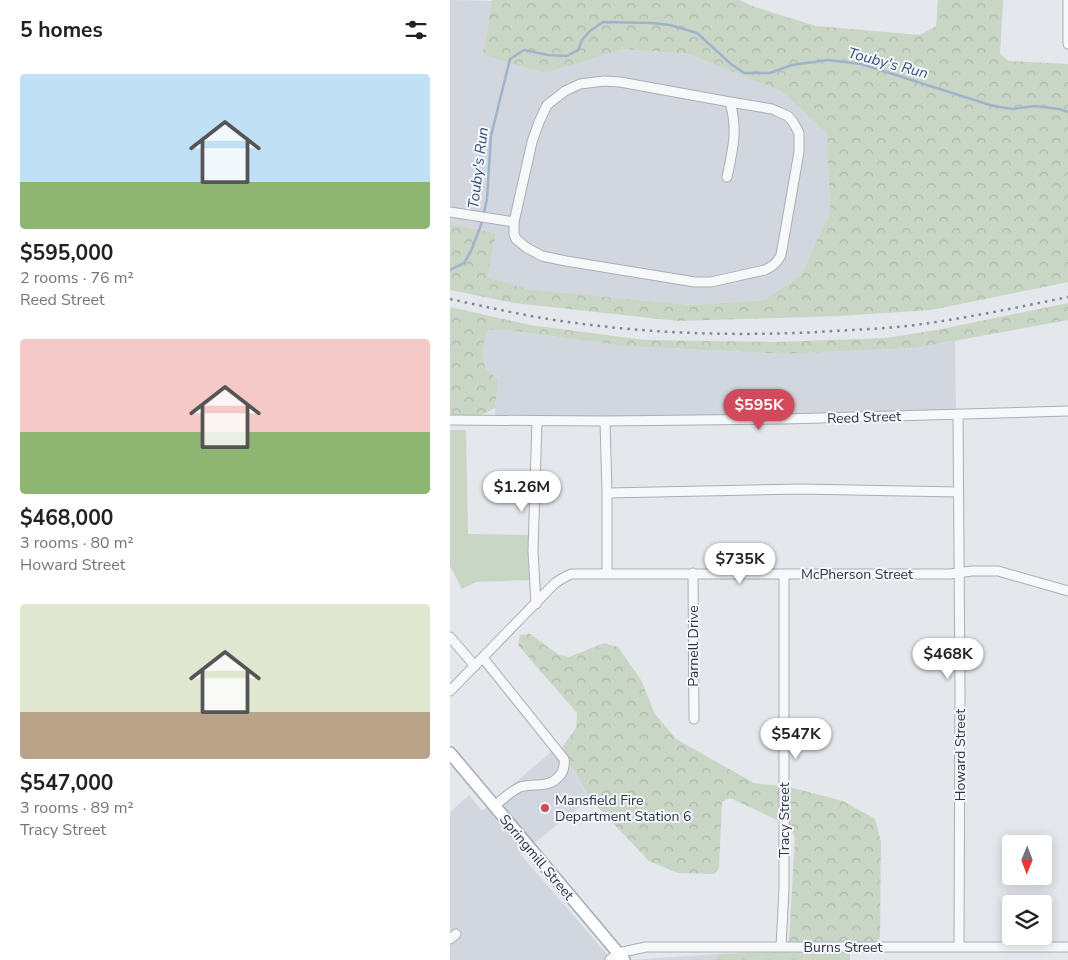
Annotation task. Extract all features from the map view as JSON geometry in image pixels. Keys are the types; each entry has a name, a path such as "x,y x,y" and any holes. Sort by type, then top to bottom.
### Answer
{"main road":[{"name":"Springmill Street","path":"450,753 617,958"}],"street":[{"path":"1068,0 1068,44"},
{"path":"590,82 620,82 730,102 772,109 782,113 788,116 800,133 800,152 781,255 771,267 722,280 695,282 542,256 527,248 516,239 514,222 532,142 541,117 547,105 571,87 590,82"},
{"path":"727,177 735,130 730,102"},
{"path":"450,212 514,222"},
{"name":"Reed Street","path":"450,420 785,419 1068,411"},
{"name":"Howard Street","path":"958,414 959,947"},
{"path":"536,604 533,543 537,421"},
{"path":"605,421 607,573"},
{"path":"607,492 800,489 958,492"},
{"name":"McPherson Street","path":"450,690 555,583 571,574 950,574 972,571 998,571 1068,591"},
{"name":"Parnell Drive","path":"693,573 694,718"},
{"name":"Tracy Street","path":"781,946 784,889 784,574"},
{"path":"450,637 475,666"},
{"path":"483,658 564,759 565,764 563,771 555,780 548,784 517,789 494,806"},
{"name":"Burns Street","path":"617,958 646,947 1068,947"}],"shaded area":[{"path":"450,0 492,1 483,55 545,72 623,49 689,54 781,91 827,133 830,212 801,275 764,300 691,305 527,289 488,278 496,233 450,224"},
{"path":"499,329 625,346 782,354 915,348 955,341 956,411 495,423 498,380 485,367 482,352 487,331"},
{"path":"558,746 590,799 520,854 612,960 450,960 450,812 469,795 482,811"},
{"path":"718,954 715,960 628,960"}],"green space":[{"path":"492,0 740,0 752,6 816,26 920,35 936,26 938,0 1003,0 1000,54 1009,61 1068,64 1068,282 931,310 840,316 678,321 514,303 450,290 450,224 496,233 488,277 527,289 691,305 764,300 801,275 830,212 827,133 781,91 689,54 623,49 545,73 483,55"},
{"path":"1068,303 1068,320 915,348 782,354 625,346 499,329 487,331 482,352 485,367 498,380 495,408 481,415 450,416 450,307 530,325 645,340 776,342 886,338 937,330"},
{"path":"450,430 466,430 468,534 528,535 529,580 476,582 462,589 450,566"},
{"path":"530,634 559,655 569,657 604,643 618,647 641,680 655,714 676,739 754,783 789,787 843,801 875,819 881,842 880,938 875,942 789,942 795,838 790,826 730,798 722,802 719,868 714,874 678,873 649,861 591,800 566,758 563,746 576,728 577,713 518,645 520,635"},
{"path":"798,951 850,951 850,960 808,960"},
{"path":"798,951 808,960 715,960 718,954"}],"waterway":[{"name":"Touby's Run","path":"450,270 464,263 481,225 487,199 491,136 510,59 524,50 548,55 567,56 578,50 582,40 590,31 603,22 670,25 697,33 731,64 744,73 770,73 792,65 828,60 861,64 993,106 1013,109 1035,106 1068,112"}],"railway":[{"path":"450,299 544,318 606,327 666,332 757,334 908,326 968,317 1068,297"}],"place":[{"name":"Mansfield Fire Department Station 6","path":"545,808"}]}
